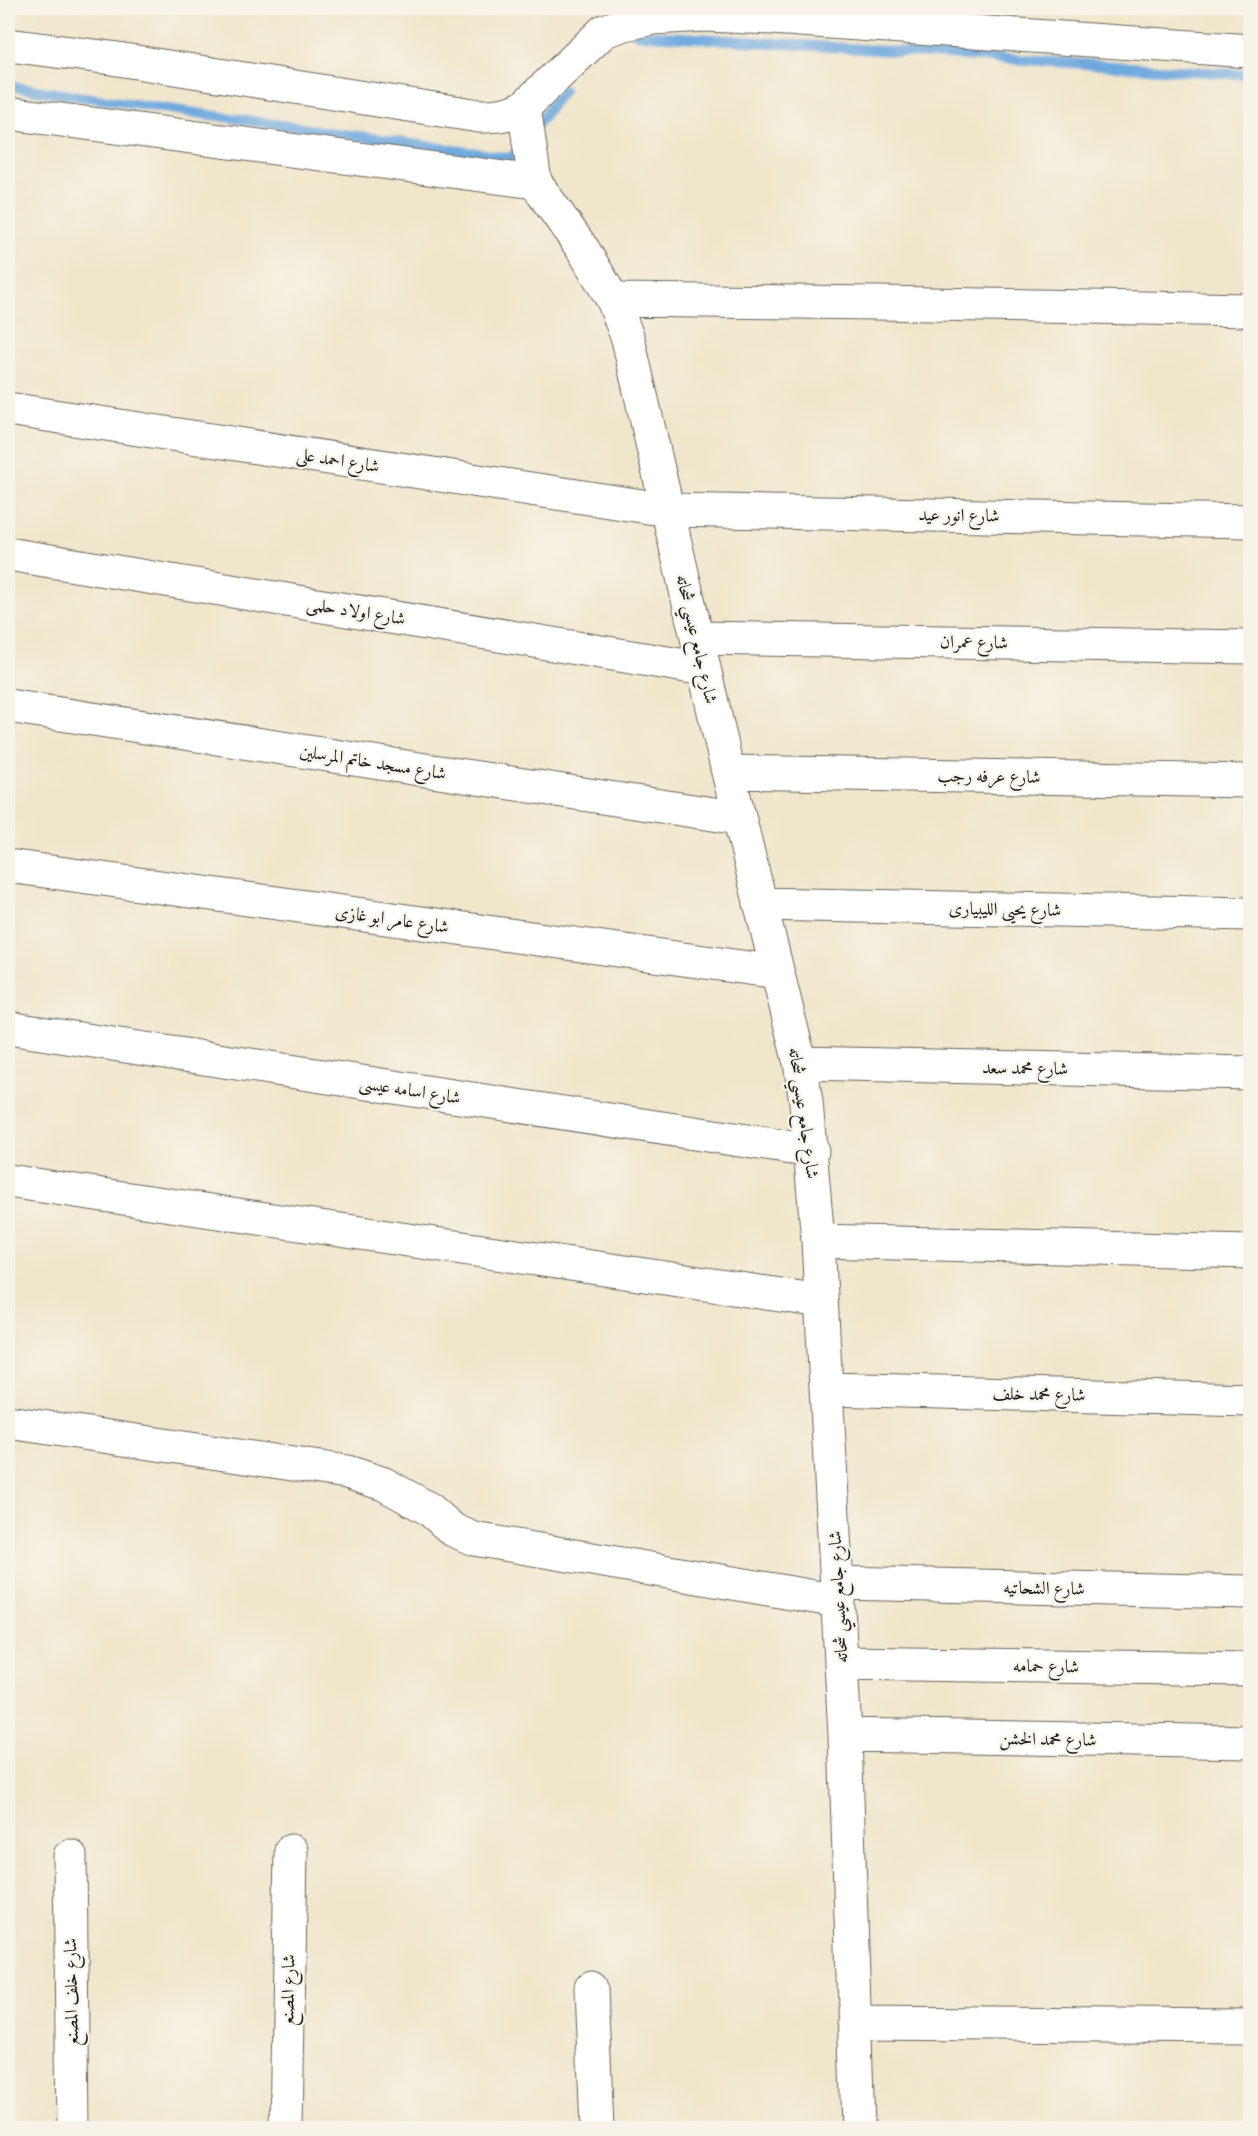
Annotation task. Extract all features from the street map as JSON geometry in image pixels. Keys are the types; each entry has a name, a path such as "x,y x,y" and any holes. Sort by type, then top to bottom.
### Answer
{"street":[{"path":"8,45 111,58 478,116 498,117 524,107 604,31 653,18 706,15 771,18 1251,51"},
{"name":"شارع جامع عيسي شحاته","path":"524,107 535,182 584,251 613,300 628,339 728,772 800,1063 812,1151 827,1389 845,1735 858,2128"},
{"path":"8,113 535,182"},
{"path":"613,300 1251,310"},
{"name":"شارع احمد على","path":"8,409 668,510"},
{"name":"شارع انور عيد","path":"668,510 1251,521"},
{"name":"شارع اولاد حلمى","path":"8,554 704,669"},
{"name":"شارع عمران","path":"697,638 1251,647"},
{"name":"شارع مسجد خاتم المرسلين","path":"8,706 739,818"},
{"name":"شارع عرفه رجب","path":"728,772 1251,781"},
{"name":"شارع عامر ابو غازى","path":"8,866 777,972"},
{"name":"شارع يحيى الليبيارى","path":"760,904 1251,914"},
{"name":"شارع اسامه عيسى","path":"8,1028 812,1151"},
{"name":"شارع محمد سعد","path":"800,1063 1251,1073"},
{"path":"8,1180 821,1301"},
{"path":"818,1241 1251,1252"},
{"name":"شارع محمد خلف","path":"827,1389 1251,1400"},
{"name":"شارع الشحاتيه","path":"8,1422 347,1472 384,1484 429,1509 453,1530 474,1539 838,1592 1251,1592"},
{"name":"شارع حمامه","path":"841,1663 1251,1670"},
{"name":"شارع محمد الخشن","path":"845,1735 1251,1742"},
{"name":"شارع المصنع","path":"286,2128 291,1851"},
{"name":"شارع خلف المصنع","path":"70,1856 73,2128"},
{"path":"591,1988 597,2128"},
{"path":"854,2023 1251,2025"}],"waterway":[{"path":"637,34 1250,75"},
{"path":"8,86 511,158 522,145"},
{"path":"535,127 563,90"}]}
